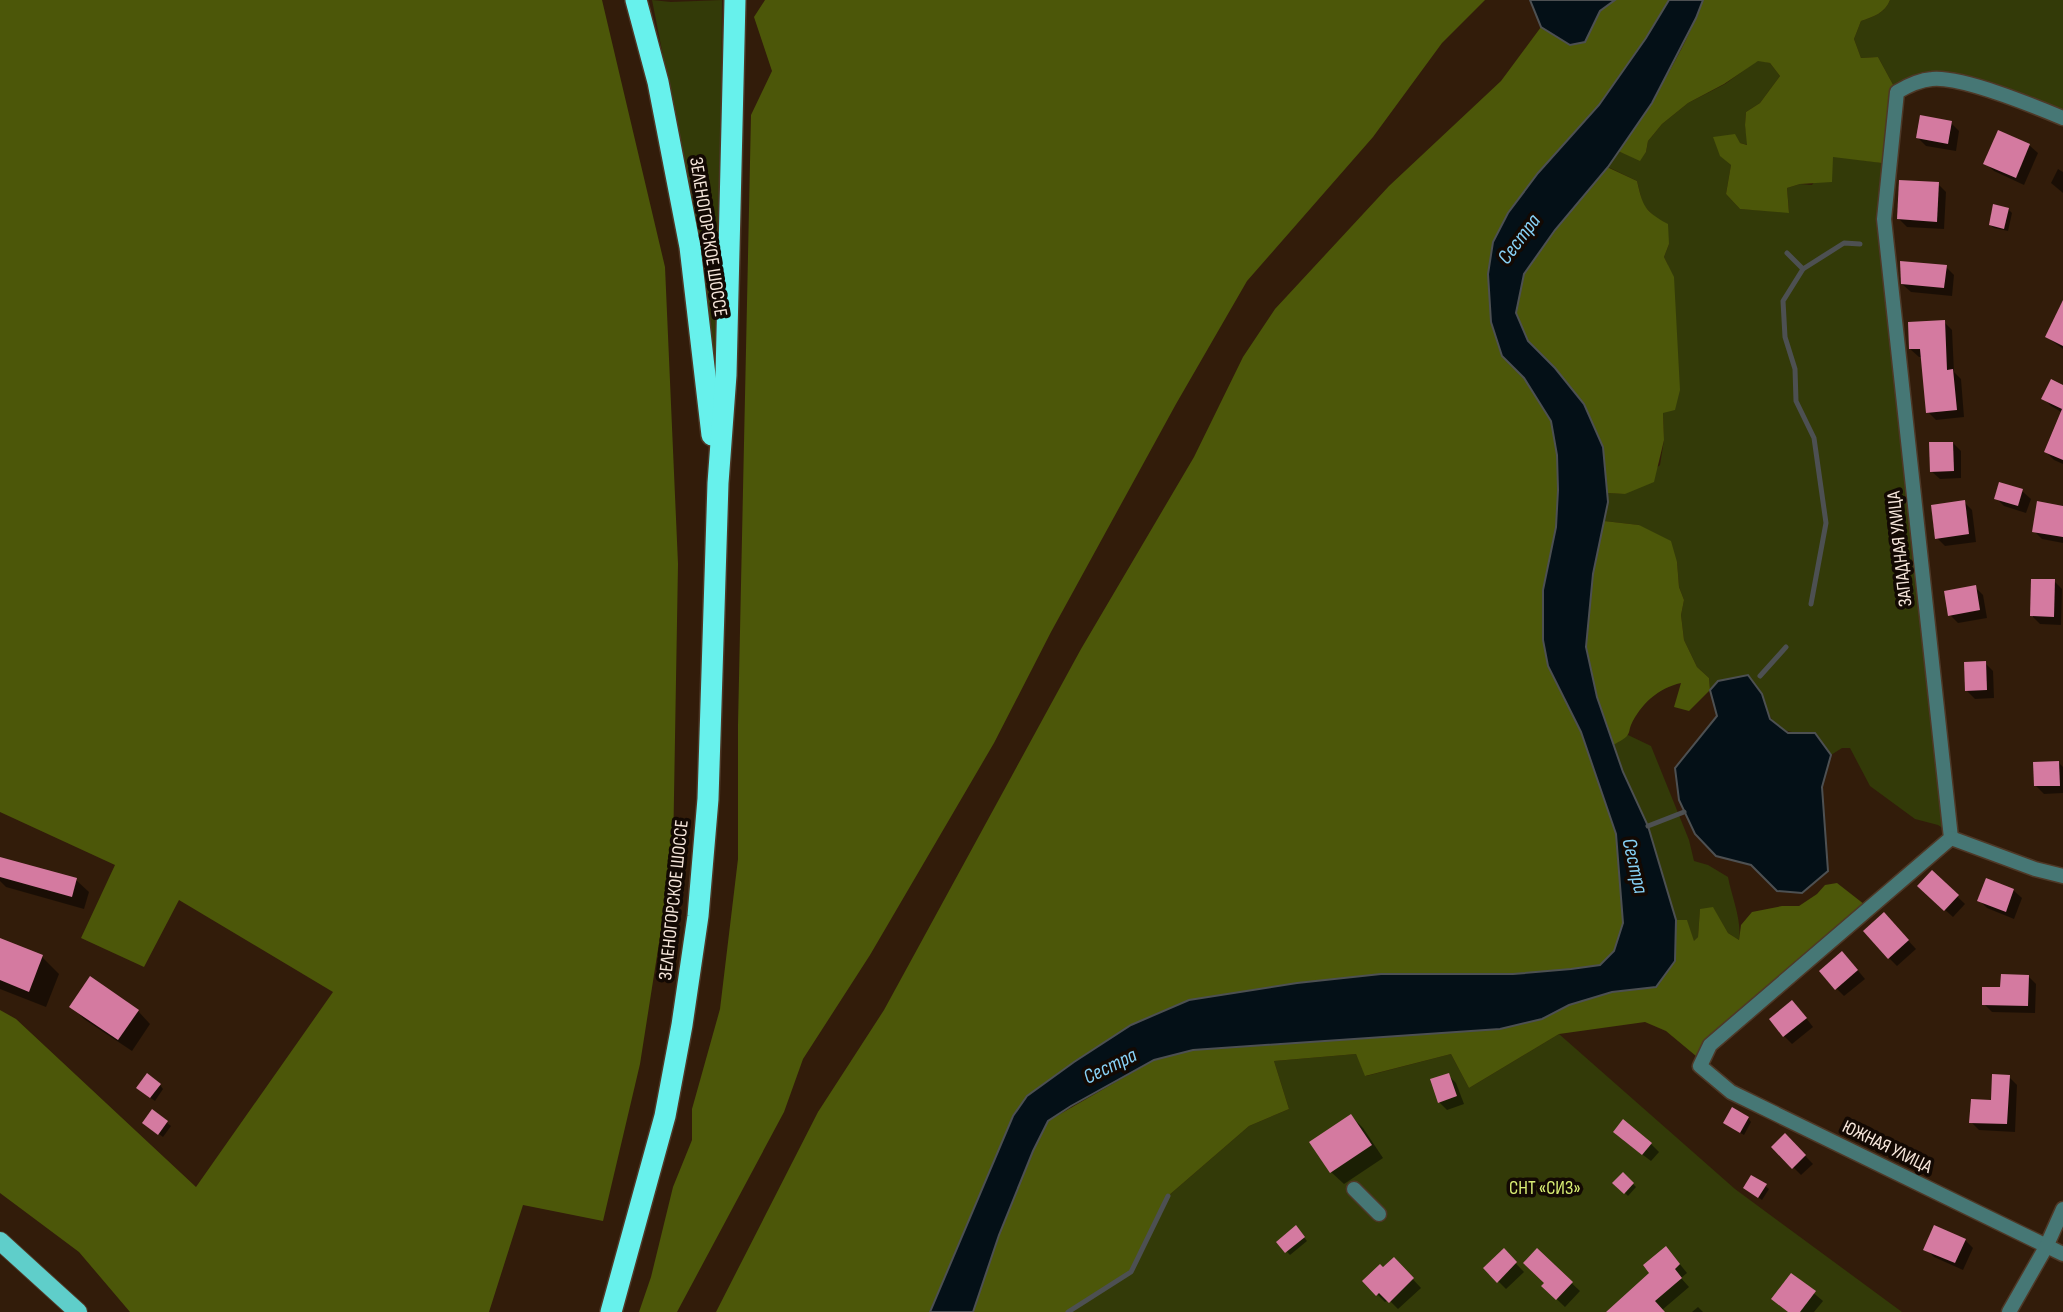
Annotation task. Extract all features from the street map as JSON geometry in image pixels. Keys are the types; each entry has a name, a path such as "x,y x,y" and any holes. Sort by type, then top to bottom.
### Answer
{"highway":[{"name":"ЗЕЛЕНОГОРСКОЕ ШОССЕ","path":"636,0 658,82 690,247 718,483"},
{"name":"ЗЕЛЕНОГОРСКОЕ ШОССЕ","path":"611,1312 664,1116 682,1025 698,916 708,799 718,483 726,375 735,0"}],"main road":[{"path":"0,1241 78,1312"}],"street":[{"name":"ЗАПАДНАЯ УЛИЦА","path":"1951,838 1884,219 1897,92 1908,85 1931,79 1956,81 2063,118"},
{"path":"1951,838 2035,869 2063,876"},
{"name":"ЮЖНАЯ УЛИЦА","path":"1951,838 1710,1045 1700,1066 1731,1092 2063,1254"},
{"path":"1354,1189 1379,1214"},
{"path":"2009,1312 2046,1247 2063,1209"}],"green space":[{"path":"0,0 602,0 665,267 678,564 673,854 640,1064 603,1221 523,1205 489,1312 130,1312 79,1252 0,1193 0,1010 16,1019 196,1187 333,992 179,900 144,967 81,938 115,865 0,812"},
{"path":"652,0 722,0 719,423 698,233"},
{"path":"765,0 1485,0 1442,43 1373,137 1247,281 1051,632 994,743 870,955 803,1059 784,1112 677,1312 639,1312 651,1277 673,1187 692,1140 692,1109 720,1009 738,859 738,725 751,115 772,71 754,17"},
{"path":"1615,0 1669,0 1599,105 1538,173 1502,356 1524,378 1551,421 1557,455 1558,490 1556,527 1543,590 1548,666 1581,732 1616,834 1623,923 1614,951 1600,965 1571,969 1513,974 1381,974 1297,983 1189,1000 1131,1025 1074,1062 975,1207 930,1312 716,1312 818,1112 884,1010 1081,649 1194,457 1243,357 1275,309 1389,186 1501,81 1541,27 1570,45 1585,42 1600,11"},
{"path":"1703,0 1890,0 1882,11 1861,21 1854,39 1861,58 1878,57 1897,92 1890,164 1833,157 1832,182 1800,184 1787,188 1789,213 1740,209 1726,194 1731,165 1720,156 1713,137 1735,134 1740,143 1747,145 1746,112 1760,103 1780,76 1770,63 1758,61 1724,84 1688,103 1662,124 1648,141 1646,152 1640,161 1618,151 1665,78 1686,40"},
{"path":"1890,0 2063,0 2063,118 1956,81 1897,92 1878,57 1861,58 1854,39 1861,21 1882,11"},
{"path":"1758,60 1770,63 1780,76 1760,103 1746,112 1748,145 1740,143 1720,155 1731,165 1726,194 1740,209 1789,212 1787,188 1800,184 1812,185 1833,156 1890,164 1884,219 1950,833 1938,825 1915,819 1870,786 1850,748 1842,748 1831,755 1815,733 1793,732 1779,727 1770,715 1762,694 1718,681 1710,690 1709,678 1697,667 1684,640 1681,615 1684,600 1679,587 1677,562 1639,525 1604,521 1607,493 1625,494 1660,465 1664,440 1668,265 1664,257 1669,244 1656,218 1643,205 1637,181 1608,167 1618,151 1640,160 1646,152 1648,141 1662,124 1688,103 1725,84"},
{"path":"1607,167 1637,181 1646,207 1668,224 1669,244 1664,257 1674,277 1680,390 1675,410 1663,413 1664,440 1654,482 1625,494 1607,493 1603,446 1584,404 1555,368 1528,341 1516,313 1524,274 1555,230"},
{"path":"1604,521 1639,525 1671,541 1684,600 1681,615 1684,640 1697,667 1709,678 1710,690 1689,711 1674,707 1681,683 1665,689 1645,704 1635,717 1627,736 1613,745 1592,683 1586,646 1589,599"},
{"path":"1628,735 1651,746 1689,840 1694,861 1708,865 1728,877 1738,917 1739,940 1728,933 1713,908 1700,910 1698,937 1694,942 1687,921 1676,920 1613,745"},
{"path":"1837,883 1869,908 1702,1061 1666,1031 1645,1022 1559,1034 1469,1088 1451,1054 1365,1076 1356,1054 1274,1061 1289,1109 1249,1126 1168,1196 1131,1272 1068,1312 973,1312 999,1235 1048,1121 1154,1060 1193,1050 1500,1029 1542,1019 1569,1005 1612,992 1656,986 1675,961 1676,920 1687,920 1694,941 1698,937 1700,909 1713,907 1728,933 1739,940 1741,925 1752,912 1782,906 1799,906 1825,885"},
{"name":"СНТ «СИЗ»","path":"1559,1034 1735,1189 1902,1312 1068,1312 1131,1272 1168,1196 1249,1126 1289,1109 1274,1061 1356,1054 1366,1076 1451,1054 1469,1088"}],"water":[{"path":"1530,0 1615,0 1600,11 1585,42 1570,45 1541,27"},
{"name":"Сестра","path":"1669,0 1703,0 1652,103 1608,167 1555,230 1524,274 1516,313 1528,341 1555,368 1584,404 1603,447 1608,502 1593,574 1586,647 1597,697 1623,772 1648,826 1676,920 1675,961 1656,987 1612,992 1569,1005 1542,1019 1500,1029 1193,1050 1154,1060 1048,1121 999,1235 973,1312 930,1312 1013,1116 1027,1096 1131,1025 1189,1000 1297,983 1381,974 1513,974 1571,969 1600,965 1614,951 1623,923 1616,834 1581,732 1548,666 1543,640 1543,590 1556,527 1558,490 1557,455 1551,421 1524,378 1502,356 1491,322 1488,274 1493,242 1508,213 1538,173 1599,105"},
{"path":"1748,675 1762,694 1770,719 1788,733 1815,733 1831,755 1822,787 1828,871 1802,893 1777,891 1751,865 1716,856 1695,834 1679,800 1675,768 1717,716 1710,690 1718,681"}],"building":[{"path":"1920,115 1952,121 1948,144 1916,138"},
{"path":"1998,130 2030,144 2016,178 1983,164"},
{"path":"1899,180 1939,182 1937,222 1897,219"},
{"path":"1993,204 2009,208 2004,229 1989,225"},
{"path":"1900,261 1947,265 1944,288 1901,284"},
{"path":"2063,300 2063,346 2045,337"},
{"path":"1945,320 1947,370 1953,369 1957,410 1926,413 1920,349 1909,349 1908,322"},
{"path":"2051,379 2063,385 2063,460 2044,452 2062,409 2041,399"},
{"path":"1929,442 1953,442 1954,471 1930,472"},
{"path":"1999,482 2023,489 2018,506 1994,499"},
{"path":"1965,500 1969,534 1935,539 1931,505"},
{"path":"2037,501 2063,506 2063,537 2032,532"},
{"path":"2031,579 2055,579 2054,617 2030,616"},
{"path":"1976,585 1980,610 1948,616 1944,591"},
{"path":"1986,661 1987,690 1965,691 1964,662"},
{"path":"2059,761 2060,786 2034,786 2033,762"},
{"path":"0,857 77,878 72,897 0,877"},
{"path":"1932,870 1959,895 1944,911 1917,886"},
{"path":"1986,878 2014,889 2006,912 1977,901"},
{"path":"1884,912 1909,940 1888,959 1863,931"},
{"path":"0,938 43,955 29,992 0,980"},
{"path":"1842,951 1858,970 1835,990 1819,971"},
{"path":"2001,974 2029,975 2028,1006 1982,1005 1982,987 2000,987"},
{"path":"90,976 139,1010 118,1040 69,1007"},
{"path":"1792,1000 1807,1018 1783,1037 1769,1019"},
{"path":"147,1073 161,1084 150,1098 136,1088"},
{"path":"1449,1073 1457,1096 1438,1103 1430,1079"},
{"path":"1992,1074 2010,1075 2007,1124 1969,1123 1971,1099 1991,1100"},
{"path":"1732,1107 1749,1117 1740,1133 1723,1123"},
{"path":"152,1109 168,1121 158,1135 142,1123"},
{"path":"1351,1114 1372,1145 1330,1173 1309,1142"},
{"path":"1623,1119 1652,1143 1642,1155 1613,1132"},
{"path":"1785,1133 1806,1155 1792,1169 1771,1147"},
{"path":"1623,1172 1634,1183 1624,1194 1612,1183"},
{"path":"1751,1175 1767,1184 1758,1198 1743,1188"},
{"path":"1296,1225 1305,1237 1285,1253 1276,1242"},
{"path":"1934,1225 1966,1239 1955,1263 1923,1250"},
{"path":"1666,1246 1680,1264 1675,1269 1682,1278 1655,1301 1665,1312 1606,1312 1649,1273 1643,1265"},
{"path":"1504,1248 1517,1262 1497,1283 1483,1268"},
{"path":"1537,1248 1573,1282 1556,1300 1541,1286 1544,1283 1523,1263"},
{"path":"1394,1257 1414,1278 1389,1303 1379,1293 1376,1296 1362,1281 1380,1264 1383,1267"},
{"path":"1791,1273 1816,1291 1800,1312 1788,1312 1771,1299"}],"waterway":[{"path":"1803,269 1844,243 1860,244"},
{"path":"1787,253 1803,269 1783,301 1785,337 1795,369 1796,401 1814,438 1826,523 1811,604"},
{"path":"1760,676 1786,647"},
{"path":"1648,826 1684,812"},
{"path":"1068,1312 1131,1272 1168,1196"}]}
